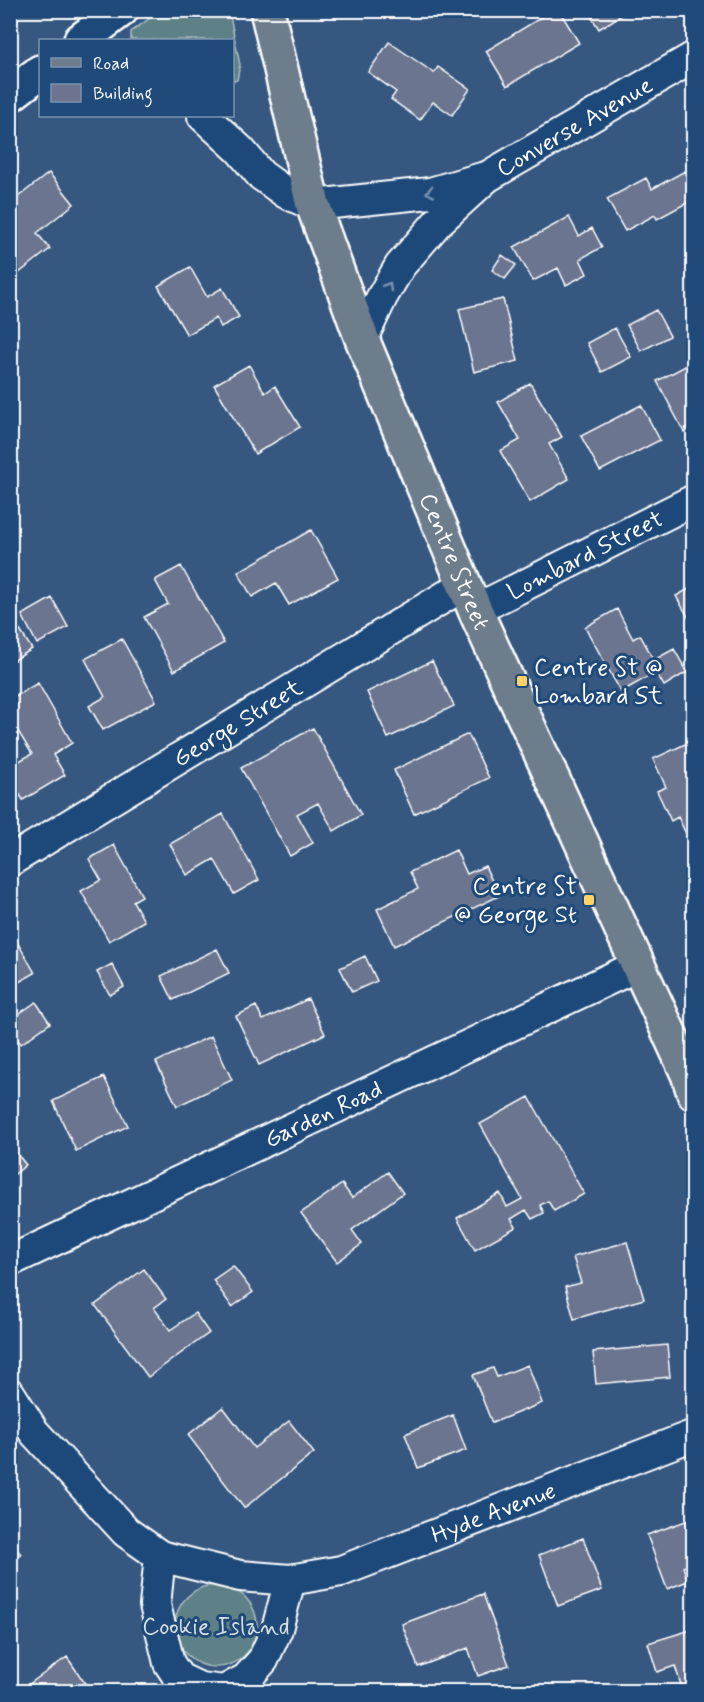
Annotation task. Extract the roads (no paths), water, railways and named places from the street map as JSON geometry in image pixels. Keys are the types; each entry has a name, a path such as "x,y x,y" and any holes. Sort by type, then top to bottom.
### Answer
{"main road":[{"name":"Centre Street","path":"267,10 313,205 362,339 470,597 637,966 692,1079"}],"street":[{"path":"82,39 121,10"},
{"name":"Converse Avenue","path":"362,339 400,266 438,222 487,177 693,57"},
{"path":"10,95 39,73"},
{"path":"204,117 240,150 261,175 286,193 313,205"},
{"name":"Converse Avenue","path":"313,205 430,193 487,177"},
{"name":"Lombard Street","path":"470,597 693,500"},
{"name":"George Street","path":"10,861 470,597"},
{"name":"Garden Road","path":"10,1261 637,966"},
{"name":"Hyde Avenue","path":"10,1394 34,1432 126,1532 160,1556 240,1576 290,1580 341,1571 693,1435"},
{"path":"160,1556 155,1605 169,1663 179,1678 200,1689 224,1691 246,1679 263,1660 277,1629 290,1580"}],"place":[{"name":"Centre St @ Lombard St","path":"522,681"},
{"name":"Centre St @ George St","path":"589,900"}],"park label":[{"name":"Cookie Island","path":"216,1626"}]}
